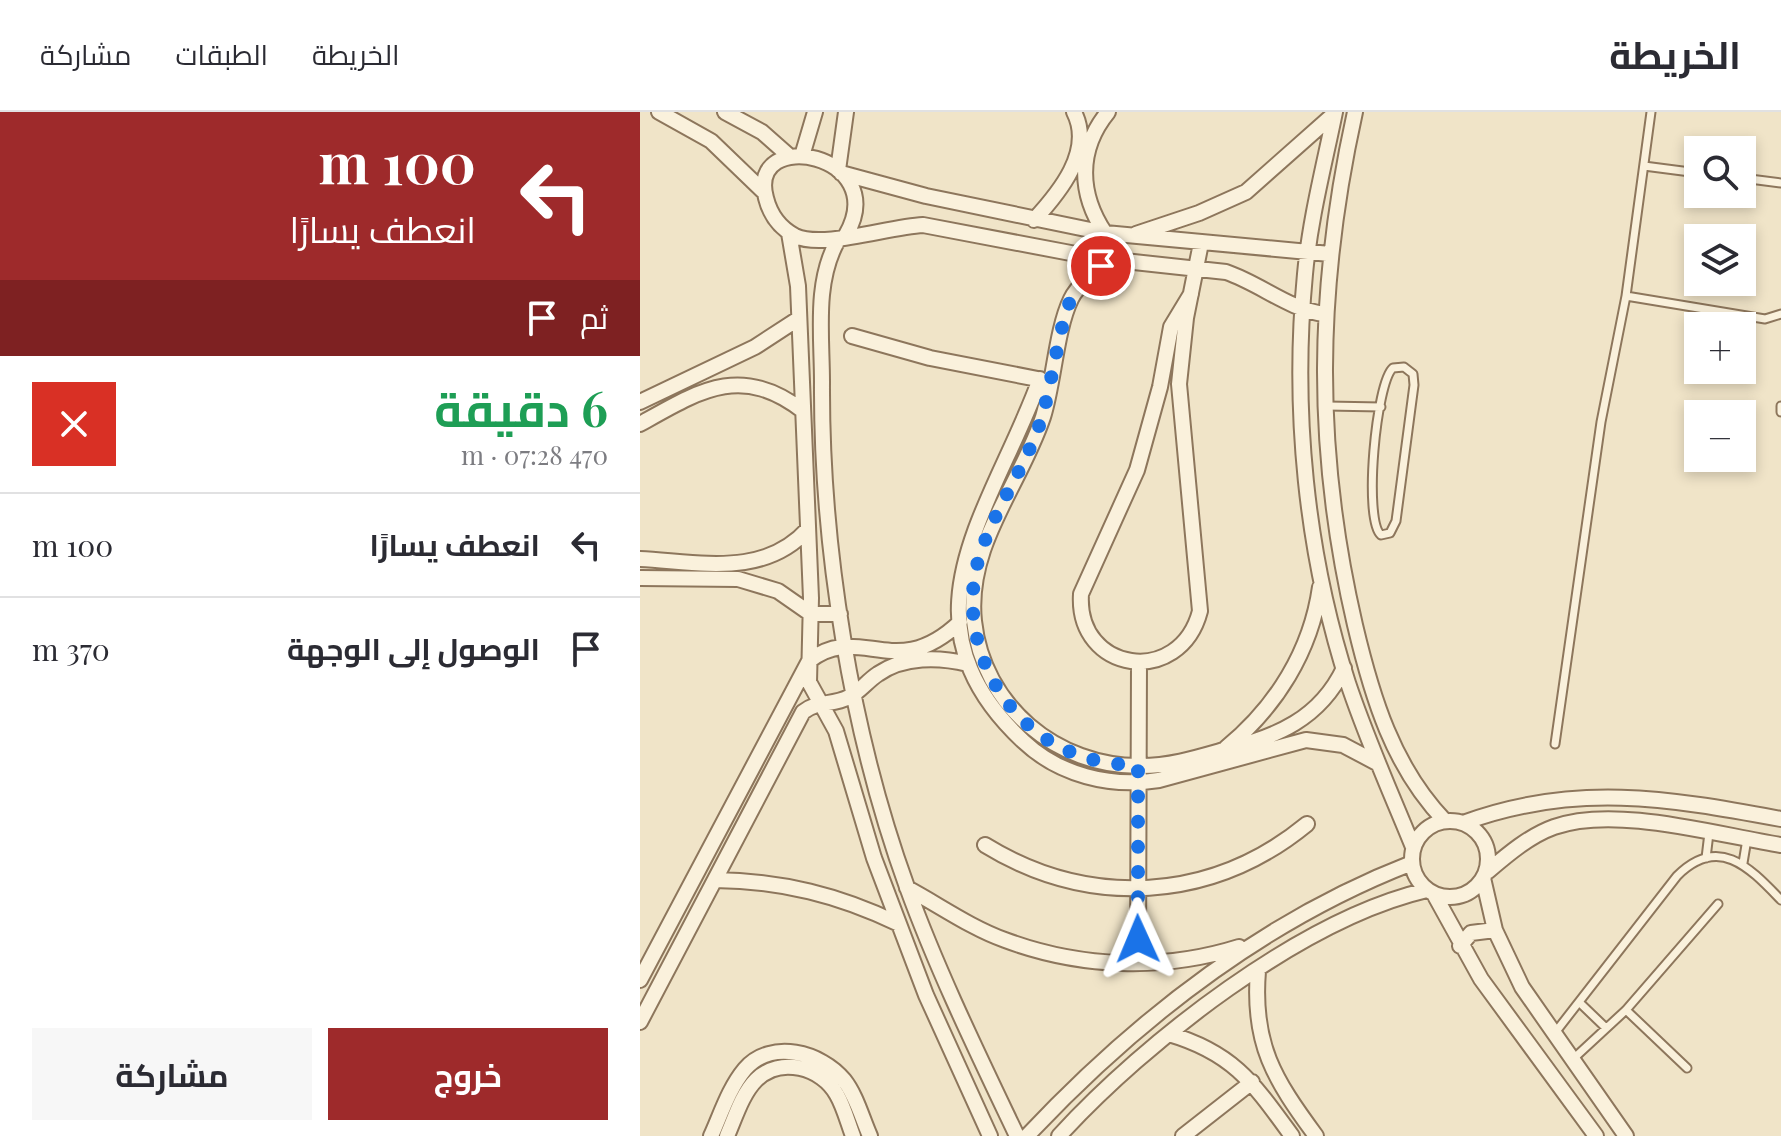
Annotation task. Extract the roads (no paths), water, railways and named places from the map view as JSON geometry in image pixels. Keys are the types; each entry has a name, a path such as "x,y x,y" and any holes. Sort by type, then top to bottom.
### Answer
{"street":[{"path":"659,112 711,141 765,193 773,215 789,233 812,241 923,225 1105,258 1198,267 1245,279 1302,311 1324,314"},
{"path":"725,112 795,155 827,162 840,171 926,196 1105,233 1330,254"},
{"path":"765,193 769,169 795,155 815,112"},
{"path":"846,112 840,171 854,197 855,210 842,238 830,254 823,285 822,419 844,645 858,723 907,888 946,985 1017,1136"},
{"path":"1034,220 1073,165 1081,143 1074,112"},
{"path":"1105,233 1092,214 1085,192 1083,168 1092,138 1108,112"},
{"path":"1355,112 1330,254 1324,314 1323,406 1328,468 1356,627 1383,721 1414,786 1445,821"},
{"path":"1131,236 1199,213 1246,192 1335,113"},
{"path":"1335,113 1308,250 1302,311 1301,426 1321,574 1344,668 1377,763 1413,847 1412,863 1417,878 1431,892 1460,946 1596,1136"},
{"path":"923,225 926,196"},
{"path":"789,233 798,284 811,614 809,682 836,731 863,828 926,995 990,1136"},
{"path":"1191,294 1171,327 1160,387 1137,470 1081,594 1082,614 1095,641 1119,658 1139,662 1174,652 1191,634 1200,611 1179,405 1182,342 1201,243"},
{"path":"1105,258 1078,286 1067,307 1030,451 979,557 973,591 977,641 993,683 1032,729 1057,746 1086,758 1138,766 1186,761 1298,724 1326,698 1344,668"},
{"path":"640,402 755,347 798,319"},
{"path":"852,336 930,358 1046,380"},
{"path":"1046,380 966,549 959,589 960,622 968,664 996,712 1024,743 1051,764 1095,778 1139,783 1306,740 1343,745 1377,763"},
{"path":"640,424 705,390 725,385 767,389 803,411"},
{"path":"640,559 755,562 785,550 808,529"},
{"path":"1223,751 1264,712 1295,664 1315,612 1321,574"},
{"path":"640,578 738,579 778,591 811,614 840,614"},
{"path":"640,980 809,661 826,650 844,645 884,653 911,652 936,643 960,622"},
{"path":"640,1022 797,720 819,702 838,701 855,693 878,674 909,662 933,659 968,664"},
{"path":"1138,963 1139,662"},
{"path":"836,731 858,723"},
{"path":"1393,801 1402,805 1411,800 1414,786"},
{"path":"1413,847 1425,830 1445,821 1463,823 1539,801 1614,795 1694,803 1781,819"},
{"path":"1060,1136 1134,1063 1169,1034 1304,941 1363,909 1431,892 1450,897 1465,894 1533,838 1554,827 1578,821 1620,821 1781,845"},
{"path":"1463,823 1484,842 1485,875 1495,930 1522,987 1626,1136"},
{"path":"985,845 1020,865 1058,879 1097,888 1137,890 1178,886 1218,876 1274,849 1307,824"},
{"path":"1027,1136 1120,1043 1205,976 1255,942 1362,882 1412,863"},
{"path":"715,880 791,885 853,903 899,924"},
{"path":"907,888 1003,939 1055,955 1106,963 1213,956 1255,942"},
{"path":"1460,946 1471,933 1495,930"},
{"path":"1258,971 1256,1016 1266,1058 1316,1136"},
{"path":"1169,1034 1212,1049 1252,1082 1292,1136"},
{"path":"711,1136 745,1070 766,1054 781,1052 810,1056 836,1071 851,1091 870,1136"},
{"path":"727,1136 756,1080 777,1068 791,1066 818,1074 829,1083 853,1136"},
{"path":"1183,1136 1252,1082"}],"lane":[{"path":"1555,744 1601,422 1626,296 1651,112"},
{"path":"1644,166 1684,171"},
{"path":"1756,180 1781,183"},
{"path":"1626,296 1765,319 1781,314"},
{"path":"1399,367 1409,370 1414,385 1396,521 1386,536 1374,527 1371,506 1381,407 1389,371 1399,367"},
{"path":"1323,406 1381,407"},
{"path":"1781,406 1781,412"},
{"path":"1706,858 1709,833"},
{"path":"1743,863 1747,839"},
{"path":"1553,1035 1677,876 1690,865 1706,858 1725,857 1743,863 1781,900"},
{"path":"1571,1060 1626,1010 1718,904"},
{"path":"1580,1003 1606,1028"},
{"path":"1626,1010 1687,1068"}]}
